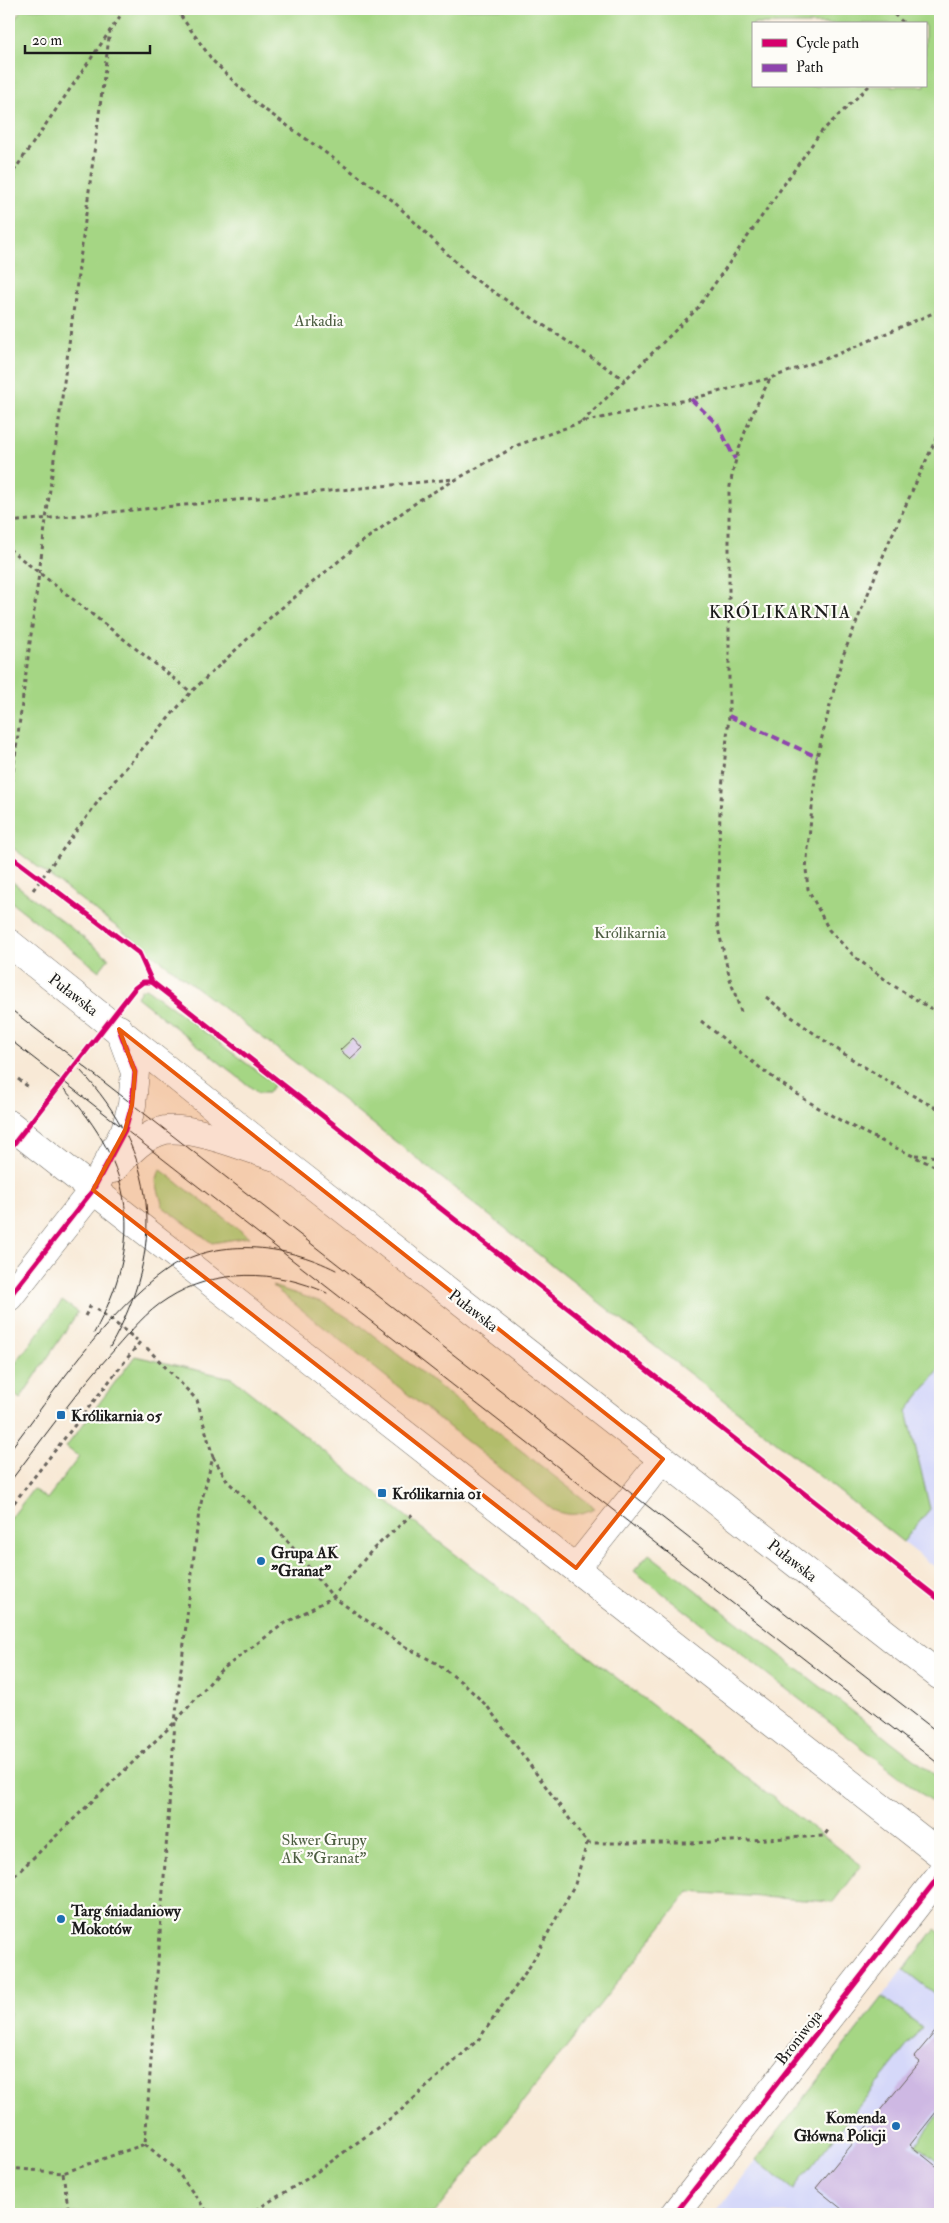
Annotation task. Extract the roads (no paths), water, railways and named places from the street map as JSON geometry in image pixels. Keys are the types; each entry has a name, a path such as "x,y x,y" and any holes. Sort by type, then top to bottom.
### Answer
{"main road":[{"name":"Puławska","path":"9,943 278,1158 940,1676"},
{"path":"93,1190 125,1130 132,1105 135,1072 119,1029"},
{"path":"9,1124 940,1854"},
{"path":"9,1297 93,1190 141,1142 165,1130 191,1131 278,1158"},
{"path":"576,1568 663,1459"},
{"name":"Broniwoja","path":"675,2214 940,1875"}],"tram line":[{"path":"9,1008 940,1734"},
{"path":"9,1039 940,1765"},
{"path":"80,1070 106,1102 126,1135 139,1168 146,1202 146,1237 140,1273 128,1310 110,1347"},
{"path":"64,1089 88,1118 106,1147 118,1176 125,1205 126,1236 121,1267 110,1299 94,1333"},
{"path":"9,1451 102,1331 122,1308 165,1271 185,1260 206,1252 228,1248 273,1250 295,1254 336,1270"},
{"path":"9,1483 87,1381 139,1322 167,1299 205,1282 225,1277 246,1275 287,1279 327,1293"}],"place":[{"name":"Królikarnia 05","path":"61,1415"},
{"name":"Królikarnia 01","path":"382,1493"},
{"name":"Grupa AK \"Granat\"","path":"261,1561"},
{"name":"Targ śniadaniowy Mokotów","path":"61,1919"},
{"name":"Komenda Główna Policji","path":"896,2126"}],"district":[{"name":"KRÓLIKARNIA","path":"780,612"}],"park label":[{"name":"Arkadia","path":"319,320"},
{"name":"Królikarnia","path":"630,932"},
{"name":"Skwer Grupy AK \"Granat\"","path":"324,1848"}]}
